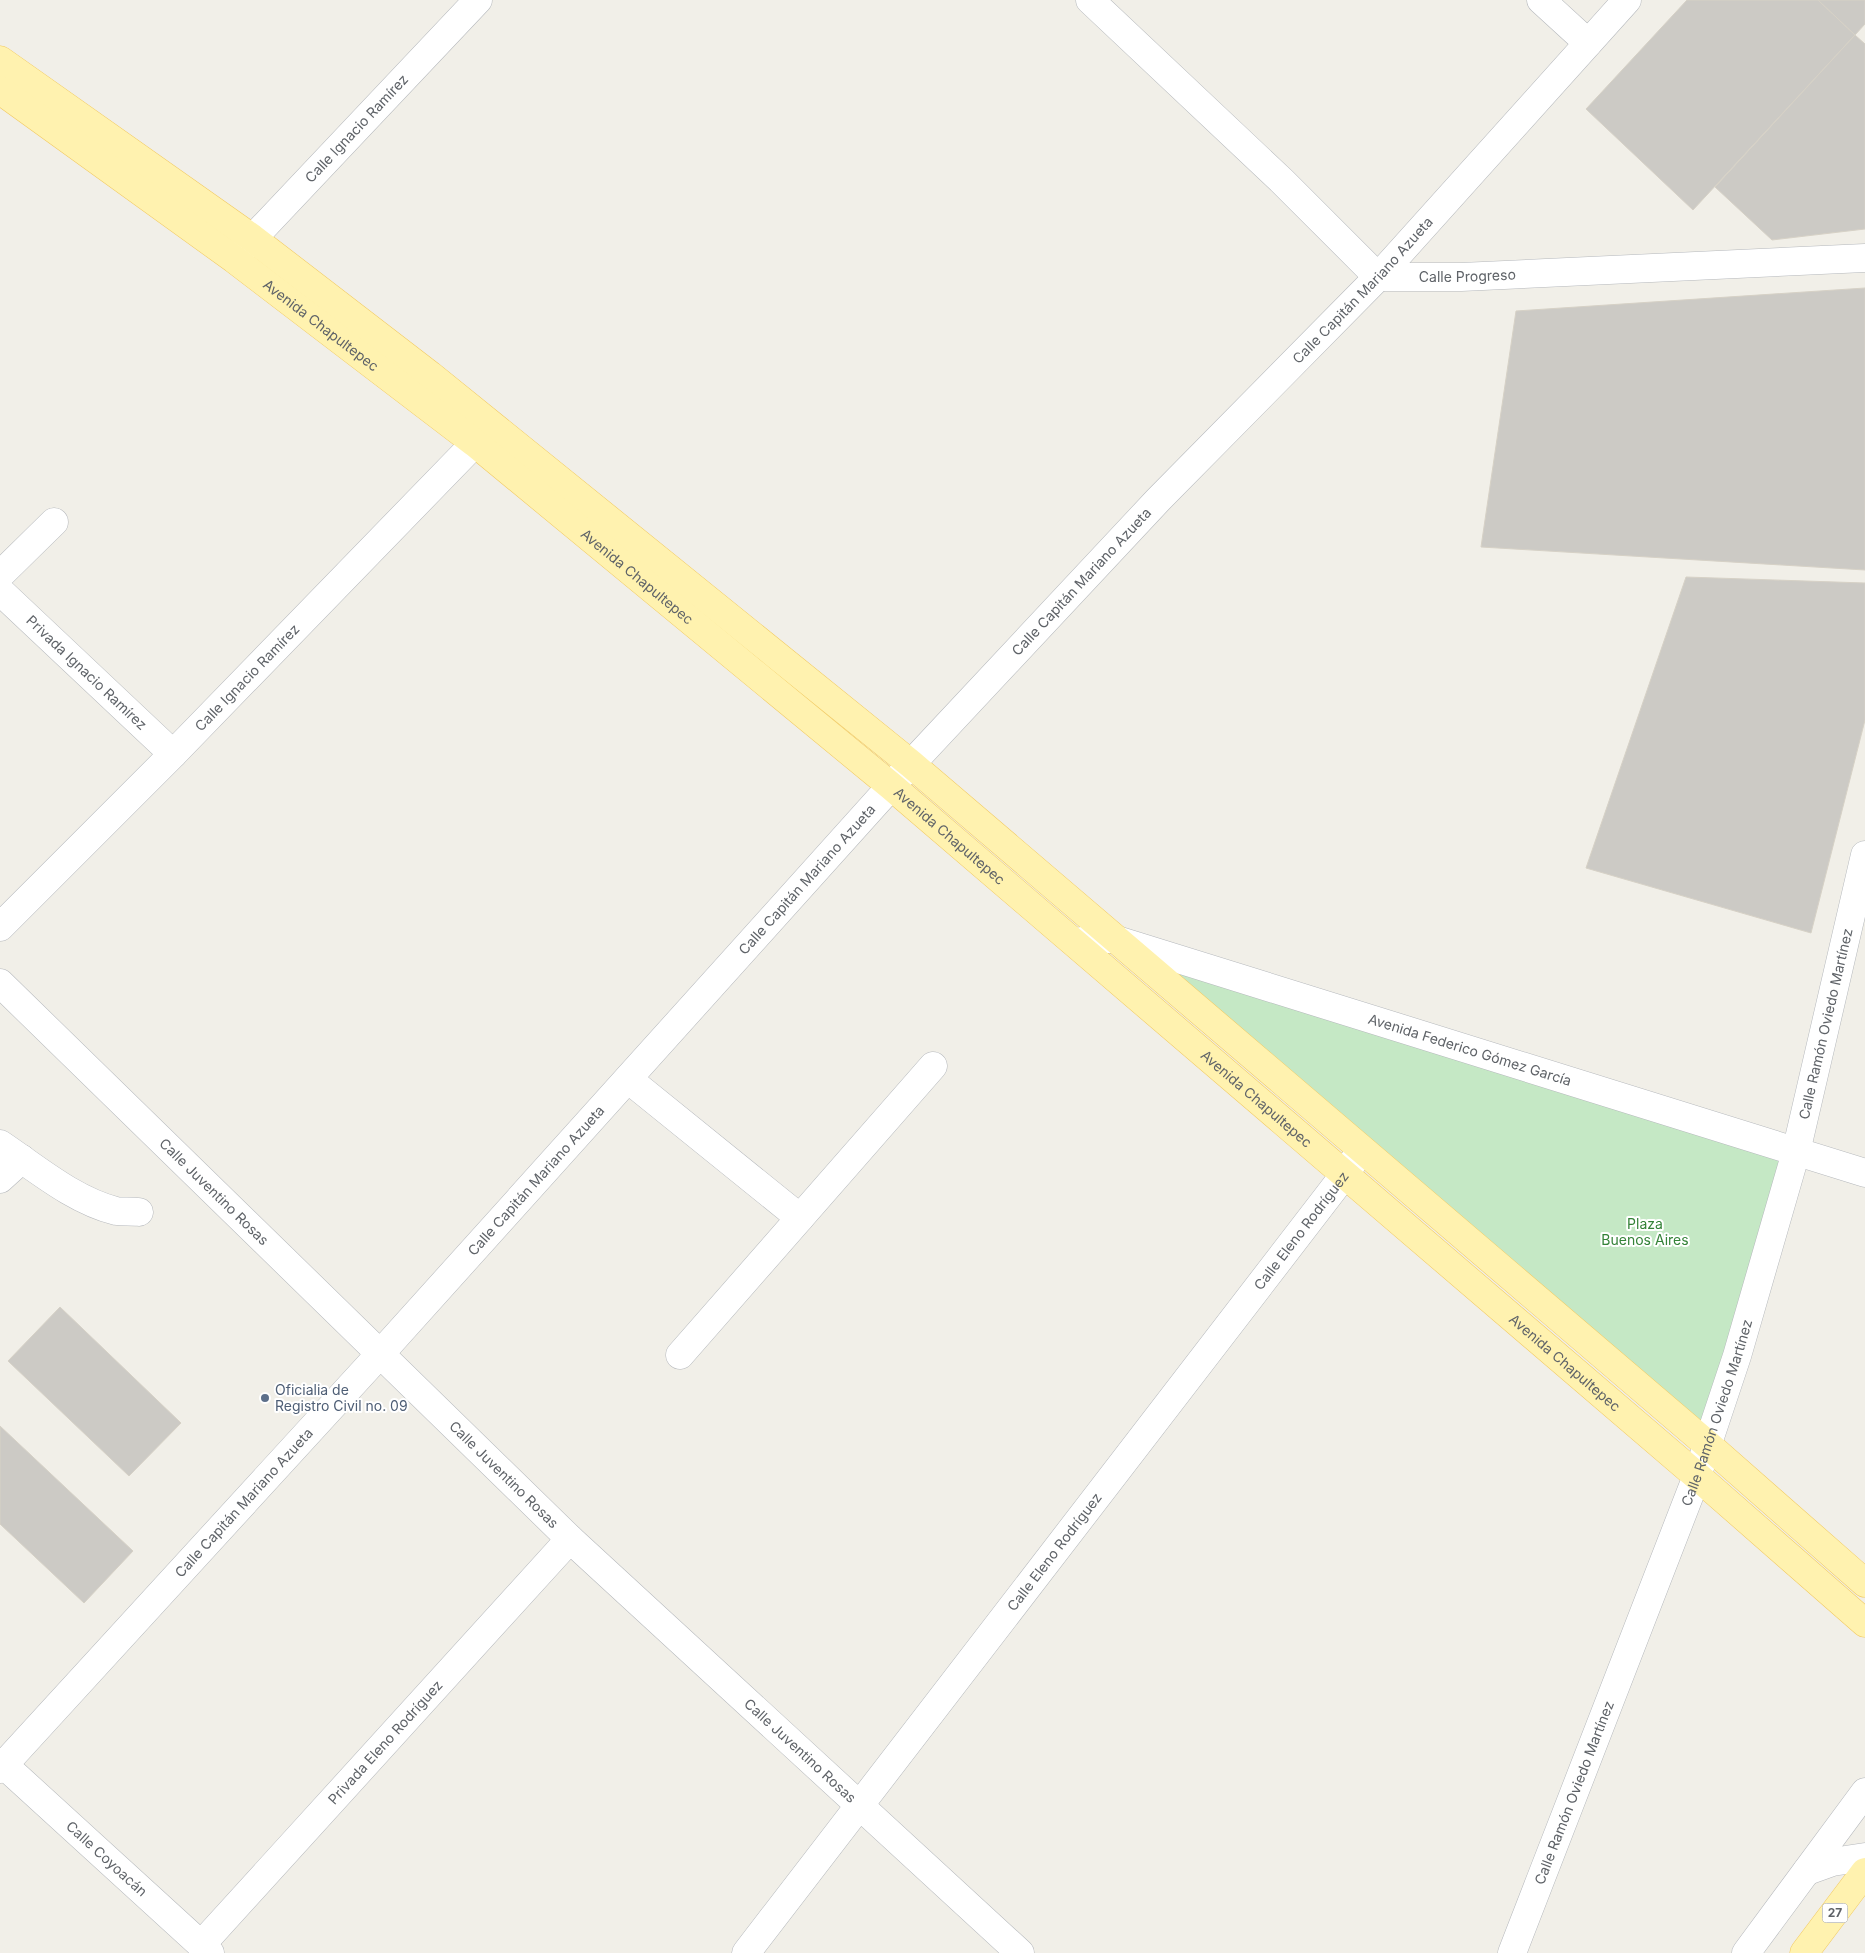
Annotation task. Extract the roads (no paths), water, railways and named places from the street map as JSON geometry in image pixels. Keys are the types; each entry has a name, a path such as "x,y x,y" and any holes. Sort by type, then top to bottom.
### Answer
{"main road":[{"path":"0,60 252,238 430,375 482,433 911,764 1708,1445 1865,1583"},
{"name":"Avenida Chapultepec","path":"0,90 234,259 482,433 1697,1476 1865,1623"},
{"name":"27","path":"1804,1953 1865,1872"}],"street":[{"name":"Calle Ignacio Ramírez","path":"234,259 478,0"},
{"path":"1090,0 1282,181 1378,276"},
{"path":"1541,0 1588,43"},
{"name":"Calle Capitán Mariano Azueta","path":"2,1767 380,1354 911,764 1158,500 1378,276 1627,0"},
{"name":"Calle Progreso","path":"1378,276 1461,277 1865,258"},
{"name":"Calle Ignacio Ramírez","path":"0,928 173,754 482,433"},
{"path":"0,574 54,522"},
{"name":"Privada Ignacio Ramírez","path":"0,591 173,754"},
{"name":"Calle Ramón Oviedo Martínez","path":"1512,1953 1697,1476 1737,1356 1796,1152 1865,855"},
{"name":"Avenida Federico Gómez García","path":"1075,942 1094,939 1114,939 1865,1173"},
{"name":"Calle Juventino Rosas","path":"0,983 570,1539 858,1806 1020,1953"},
{"path":"680,1356 933,1066"},
{"path":"628,1079 800,1218"},
{"path":"0,1144 89,1201 118,1211 139,1212"},
{"name":"Calle Eleno Rodríguez","path":"746,1953 1361,1150"},
{"path":"0,1179 22,1159"},
{"name":"Privada Eleno Rodríguez","path":"206,1949 570,1539"},
{"name":"Calle Coyoacán","path":"2,1767 206,1949"},
{"path":"1746,1953 1865,1792"},
{"path":"1807,1870 1832,1862 1865,1857"}],"place":[{"name":"Oficialia de Registro Civil no. 09","path":"265,1398"}],"park label":[{"name":"Plaza Buenos Aires","path":"1645,1232"}]}
